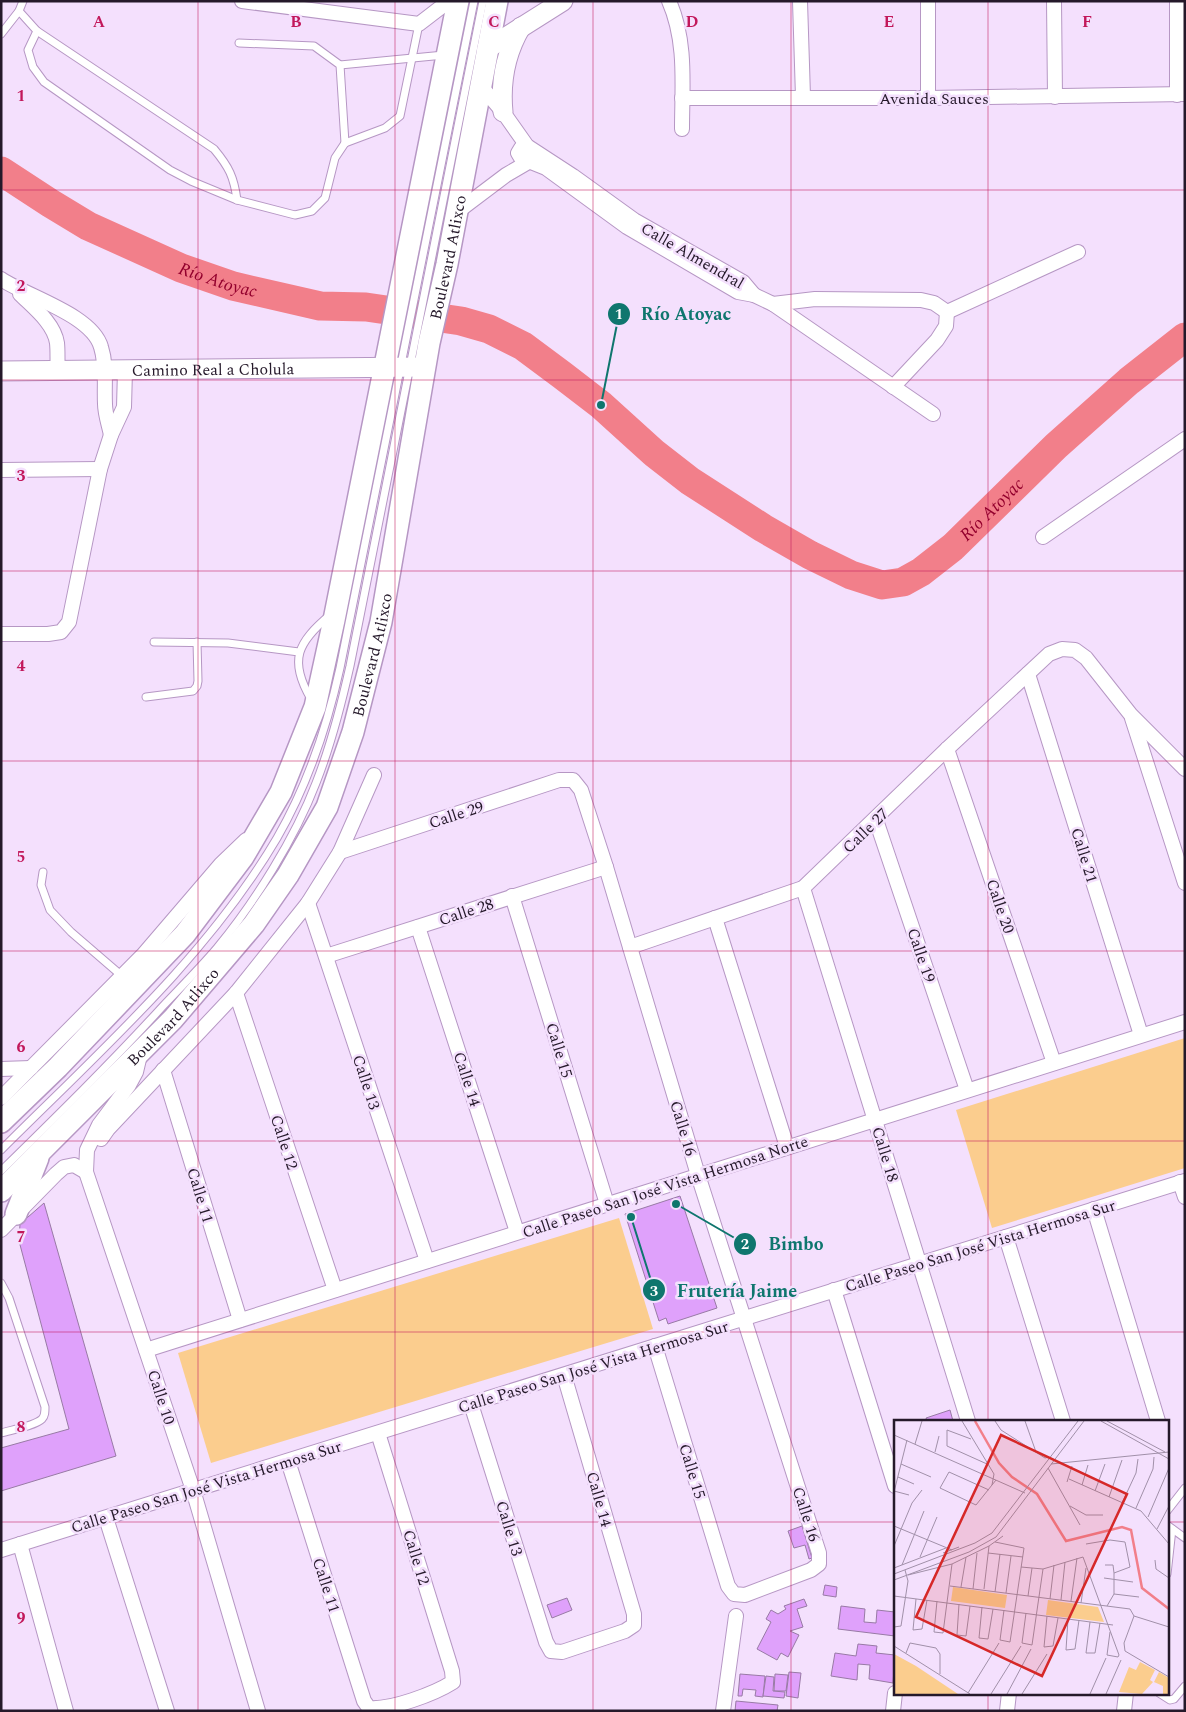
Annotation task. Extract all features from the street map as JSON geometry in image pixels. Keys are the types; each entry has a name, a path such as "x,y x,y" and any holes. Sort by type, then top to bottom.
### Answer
{"main road":[{"name":"Boulevard Atlixco","path":"1,1191 141,1052 193,997 254,924 288,875 327,807 353,732 381,622 405,367 398,339 458,1"},
{"name":"Boulevard Atlixco","path":"1,1122 58,1067 185,934 243,857 281,792 315,707 336,610 405,367 421,344 438,264 457,212 497,1"},
{"path":"487,49 563,1"},
{"path":"503,112 502,82 504,67 508,53 521,27"},
{"name":"Camino Real a Cholula","path":"1,371 405,367"},
{"path":"16,1214 40,1151"}],"street":[{"path":"242,1 419,24 449,1"},
{"path":"327,1 340,15"},
{"path":"669,1 675,16 681,42 682,129"},
{"path":"800,1 803,98"},
{"path":"928,1 928,98"},
{"path":"1054,1 1055,97"},
{"path":"1177,1 1181,95"},
{"name":"Calle Almendral","path":"480,85 503,112 527,146 634,220 743,282 754,295"},
{"name":"Avenida Sauces","path":"682,98 1181,95"},
{"path":"527,146 521,148 518,153 521,158 530,162"},
{"path":"457,212 506,175 530,162"},
{"name":"Calle Almendral","path":"530,162 546,168 644,238 738,292 754,295"},
{"path":"946,312 1078,252"},
{"path":"1,279 14,288 79,319 96,336 101,347 105,370 105,405 111,434"},
{"path":"14,288 51,328 57,344 58,370"},
{"path":"754,295 773,304 933,414"},
{"path":"773,304 815,299 921,300 934,303 946,312"},
{"path":"893,388 937,340 946,326 946,312"},
{"path":"1,634 48,634 61,632 69,622 100,469 111,434 124,407 125,370"},
{"path":"1043,537 1185,439"},
{"path":"1,470 100,469"},
{"name":"Calle 27","path":"630,947 803,888 1050,654 1062,649 1075,650 1086,658 1131,715"},
{"name":"Calle 21","path":"1028,674 1141,1035"},
{"path":"1131,715 1185,769"},
{"path":"1131,715 1185,883"},
{"name":"Calle 20","path":"948,749 1054,1063"},
{"path":"86,1172 99,1142 108,1129 236,993 308,903 340,852 374,775"},
{"name":"Calle 29","path":"340,852 559,780 573,780"},
{"name":"Calle 16","path":"573,780 581,790 606,866 698,1175 819,1553 819,1564 811,1570 745,1595 734,1594"},
{"name":"Calle 19","path":"876,820 967,1090"},
{"path":"1,1098 143,955 221,864 263,825"},
{"name":"Calle 28","path":"326,956 606,866"},
{"name":"Calle 18","path":"803,888 968,1420"},
{"name":"Calle 15","path":"512,896 607,1204"},
{"name":"Calle 13","path":"308,903 427,1261"},
{"path":"715,918 787,1147"},
{"name":"Calle 14","path":"418,926 517,1232"},
{"name":"Calle 12","path":"236,993 335,1290"},
{"name":"Calle Paseo San José Vista Hermosa Norte","path":"146,1350 1185,1022"},
{"path":"86,1172 87,1150 99,1125 129,1085 136,1072 141,1052"},
{"path":"1,1069 31,1068"},
{"name":"Calle 11","path":"163,1070 240,1320"},
{"path":"1,1230 64,1168 74,1165 86,1172"},
{"name":"Calle 10","path":"86,1172 193,1490 258,1711"},
{"path":"1182,1182 1185,1197"},
{"name":"Calle Paseo San José Vista Hermosa Sur","path":"1,1550 1182,1182"},
{"path":"1094,1209 1158,1420"},
{"path":"1006,1237 1063,1420"},
{"path":"834,1290 894,1483"},
{"name":"Calle 15","path":"655,1346 728,1586 734,1594"},
{"name":"Calle 14","path":"552,1651 562,1652 626,1631 634,1624 634,1614 564,1375"},
{"name":"Calle 13","path":"471,1404 546,1642 552,1651"},
{"name":"Calle 12","path":"378,1433 452,1671 452,1682 411,1706"},
{"name":"Calle 11","path":"288,1461 364,1701 369,1708 378,1709 411,1706"},
{"path":"106,1518 167,1711"},
{"path":"20,1544 66,1711"},
{"path":"724,1711 736,1616"},
{"path":"893,1711 895,1694"},
{"path":"1007,1711 1009,1694"},
{"path":"1124,1711 1126,1694"}],"lane":[{"path":"1,34 20,10 23,1"},
{"path":"412,263 474,1"},
{"path":"438,264 483,1"},
{"path":"20,10 37,31 214,149 228,165 235,182 237,200"},
{"path":"37,31 28,50 33,67 44,82 170,170 237,200 295,215 312,211 325,198 335,158 345,143 385,128 400,116 419,24"},
{"path":"239,42 314,46 340,65 448,55"},
{"path":"340,65 345,143"},
{"path":"1,1150 122,1029 207,937 256,872 293,806 315,754 335,689 405,367"},
{"path":"1,1171 132,1039 217,948 269,874 301,816 316,784 340,710 352,656 405,367"},
{"path":"315,707 304,688 299,673 299,652 306,638 336,610"},
{"path":"154,642 228,644 299,652"},
{"path":"146,697 193,691 197,686 198,680 197,642"},
{"path":"43,872 41,885 50,910 71,932 122,976"},
{"path":"1,1283 9,1298 45,1407 45,1414 42,1419 36,1422 1,1433"},
{"path":"1168,1510 1185,1488"},
{"path":"1170,1527 1185,1538"},
{"path":"1168,1558 1170,1527"},
{"path":"1161,1694 1166,1698 1174,1699 1185,1686"}],"shaded area":[{"path":"1185,1038 1185,1168 992,1228 956,1110"},
{"path":"619,1218 653,1329 211,1463 178,1353"}],"building":[{"path":"680,1196 717,1308 668,1324 666,1318 659,1321 625,1214"},
{"path":"44,1203 116,1456 1,1491 1,1448 69,1429 19,1241 20,1224"},
{"path":"950,1410 953,1420 927,1420 926,1418"},
{"path":"802,1526 812,1558 809,1559 805,1545 794,1548 788,1531"},
{"path":"825,1585 837,1587 836,1597 823,1595"},
{"path":"567,1598 572,1610 552,1618 547,1605"},
{"path":"804,1599 807,1606 797,1609 803,1627 790,1631 799,1635 788,1657 781,1653 777,1660 757,1649 771,1622 766,1619 771,1610 778,1614 786,1609 784,1606"},
{"path":"841,1606 865,1609 864,1622 876,1623 877,1610 894,1612 894,1636 838,1629"},
{"path":"858,1644 877,1646 876,1653 894,1655 893,1683 869,1679 870,1665 858,1664 857,1680 831,1676 835,1653 856,1656"},
{"path":"789,1672 801,1673 798,1698 786,1696"},
{"path":"740,1674 765,1676 763,1697 755,1696 756,1690 743,1689 742,1696 738,1696"},
{"path":"775,1674 788,1675 786,1691 774,1691"},
{"path":"766,1676 774,1677 773,1691 785,1692 784,1698 763,1696"},
{"path":"736,1701 778,1705 777,1711 735,1711"}],"waterway":[{"name":"Río Atoyac","path":"1,171 88,226 181,268 233,286 320,306 366,307 461,321 489,329 523,346 562,375 601,405 654,453 690,481 763,528 810,555 851,575 882,585 903,582 921,572 953,547 1056,446 1129,381 1185,337"}],"place":[{"name":"Río Atoyac","path":"601,405"},
{"name":"Bimbo","path":"676,1204"},
{"name":"Frutería Jaime","path":"631,1217"}]}
